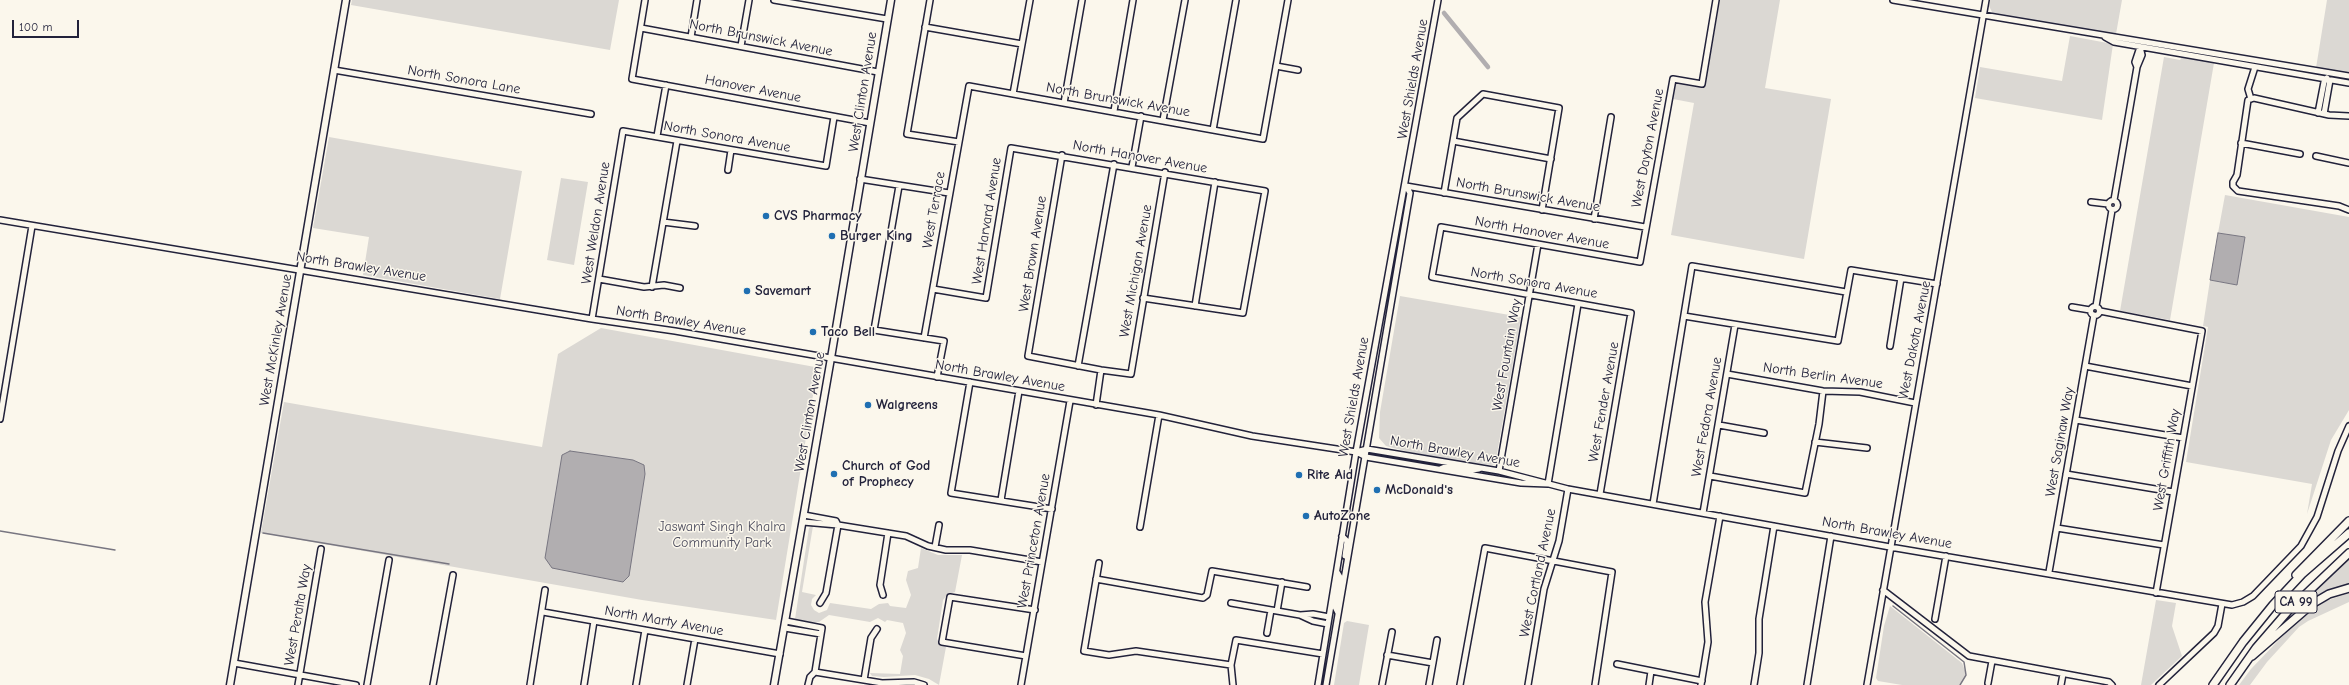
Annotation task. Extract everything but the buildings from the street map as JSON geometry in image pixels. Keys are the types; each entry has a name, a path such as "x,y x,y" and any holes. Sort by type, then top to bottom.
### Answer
{"highway":[{"path":"2273,605 2288,582 2349,521"},
{"name":"CA 99","path":"2213,685 2243,642 2273,605 2302,574 2349,533"},
{"name":"CA 99","path":"2230,685 2249,658 2292,606 2349,553"},
{"path":"2249,658 2260,652 2312,604 2329,594 2349,588"}],"main road":[{"name":"West McKinley Avenue","path":"230,685 346,0"},
{"name":"West Clinton Avenue","path":"774,685 891,0"}],"street":[{"path":"641,28 645,0"},
{"path":"691,37 697,0"},
{"path":"741,46 749,0"},
{"path":"774,0 887,19"},
{"path":"930,0 907,134 959,142"},
{"path":"1014,94 1030,0"},
{"path":"1064,103 1082,0"},
{"path":"1114,111 1133,0"},
{"path":"1163,120 1185,0"},
{"path":"1213,130 1236,0"},
{"path":"1288,0 1276,66 1298,70"},
{"name":"West Shields Avenue","path":"1318,685 1356,452 1403,193 1406,186 1438,0"},
{"name":"West Dayton Avenue","path":"1640,262 1645,227 1673,79 1702,84 1716,0"},
{"path":"1893,0 2104,37 2115,36 2182,47 2349,78"},
{"name":"West Dakota Avenue","path":"1867,685 1986,0"},
{"name":"North Brunswick Avenue","path":"641,28 878,72"},
{"name":"Hanover Avenue","path":"641,28 632,79 870,123"},
{"path":"925,28 1022,44"},
{"path":"2104,37 2114,42 2140,47 2349,83"},
{"path":"2140,47 2146,43 2178,49 2182,47"},
{"path":"2112,210 2118,206 2114,200 2137,67 2142,55 2140,47"},
{"path":"2239,64 2240,57"},
{"name":"North Brunswick Avenue","path":"968,86 1114,111 1263,139 1276,66"},
{"path":"2251,99 2248,89 2254,67"},
{"name":"North Sonora Lane","path":"334,70 591,114"},
{"path":"2321,113 2327,80 2331,76 2349,78"},
{"path":"657,136 666,85"},
{"name":"West Terrace","path":"924,338 968,86"},
{"path":"1444,193 1457,118 1483,94 1559,108 1542,210"},
{"path":"2251,99 2321,113 2349,116"},
{"path":"2251,99 2247,102 2237,174 2233,182 2233,186 2238,191 2339,206 2349,210"},
{"name":"North Sonora Avenue","path":"623,131 826,166 834,116"},
{"path":"1132,167 1141,116"},
{"path":"1594,219 1611,117"},
{"name":"West Weldon Avenue","path":"592,319 623,131"},
{"path":"652,287 677,141"},
{"path":"1453,141 1551,159"},
{"path":"2241,143 2300,154"},
{"name":"North Hanover Avenue","path":"1011,148 1165,172 1265,191 1243,313 1195,306"},
{"name":"West Harvard Avenue","path":"933,289 986,298 1011,148"},
{"path":"728,170 731,150"},
{"name":"West Brown Avenue","path":"1062,155 1028,356 1078,366"},
{"path":"2316,156 2349,162"},
{"path":"1096,405 1101,370 1078,366 1114,164"},
{"name":"West Michigan Avenue","path":"1101,370 1131,374 1165,172"},
{"path":"860,179 949,193"},
{"path":"1143,298 1195,306 1215,182"},
{"path":"899,186 874,330 944,341 937,376"},
{"name":"North Brunswick Avenue","path":"1406,186 1645,227"},
{"name":"West Shields Avenue","path":"1326,685 1368,449 1410,194 1406,186"},
{"path":"2091,202 2108,204 2114,200"},
{"path":"2090,310 2096,306 2112,210 2108,204"},
{"name":"North Brawley Avenue","path":"0,220 592,319 675,331 937,376 1019,392 1159,416 1251,436 1356,452 1366,457 1440,470 1521,483 1548,484"},
{"path":"663,222 695,226"},
{"path":"0,419 32,226"},
{"name":"North Hanover Avenue","path":"1432,277 1441,227 1640,262"},
{"name":"West Fountain Way","path":"1499,471 1538,244"},
{"path":"1653,504 1692,266 1846,292"},
{"path":"1684,316 1838,342 1851,270 1937,284"},
{"name":"North Sonora Avenue","path":"1432,277 1631,313"},
{"path":"1890,346 1901,278"},
{"path":"599,279 644,287 664,285 680,288"},
{"path":"1548,484 1578,304"},
{"path":"2072,307 2090,310 2094,315 2100,311 2096,306"},
{"name":"West Griffith Way","path":"2100,311 2202,330 2156,593"},
{"name":"West Fender Avenue","path":"1600,494 1631,313"},
{"name":"West Saginaw Way","path":"2049,572 2094,315"},
{"name":"West Fedora Avenue","path":"1702,512 1719,425 1735,325"},
{"path":"2085,366 2192,386"},
{"name":"North Berlin Avenue","path":"1727,374 1822,391 1860,392 1915,403"},
{"path":"970,382 950,493 1052,509"},
{"path":"1710,476 1805,493 1815,442 1822,391"},
{"path":"1001,500 1019,392"},
{"name":"West Princeton Avenue","path":"1021,685 1070,401"},
{"path":"1140,526 1159,416"},
{"path":"2076,420 2183,438"},
{"path":"1719,425 1764,433"},
{"name":"North Brawley Avenue","path":"1356,452 1368,449 1482,468 1522,475 1568,489 1890,547 2049,572 2222,604 2238,604 2248,599 2287,564 2301,546 2317,517 2338,451 2349,426"},
{"path":"1815,442 1867,448"},
{"path":"1440,470 1447,466 1472,470 1482,468"},
{"path":"2066,474 2173,492"},
{"name":"West Cortland Avenue","path":"1528,685 1544,589 1561,531 1568,489"},
{"path":"804,515 836,521 838,525 826,593 820,603"},
{"path":"1617,664 1701,683 1708,642 1705,602 1720,516"},
{"path":"803,522 838,525 906,536 946,550 970,550 1042,562"},
{"path":"935,547 939,525"},
{"path":"1754,685 1759,653 1759,619 1774,526"},
{"path":"2057,528 2164,545"},
{"path":"883,595 880,585 888,533"},
{"path":"1342,536 1347,541 1344,558 1347,564"},
{"path":"1807,685 1831,536"},
{"path":"1460,685 1485,548 1553,559 1612,572 1595,685"},
{"name":"West Peralta Way","path":"298,685 321,549"},
{"path":"1935,619 1946,556"},
{"path":"367,685 389,560"},
{"path":"1099,563 1084,651 1109,655 1136,651 1231,666"},
{"path":"1096,579 1203,598 1208,595 1212,571 1307,587"},
{"path":"1337,572 1340,577 1335,607 1338,614"},
{"path":"434,685 453,575"},
{"path":"1277,611 1282,582"},
{"path":"530,685 543,612 545,590"},
{"path":"1883,590 1964,654 1992,661 2108,682 2112,685"},
{"path":"1026,656 942,642 950,597 1035,610"},
{"path":"1231,603 1300,615 1314,614 1329,617"},
{"path":"2159,685 2214,633 2218,626 2222,604"},
{"path":"1267,633 1271,610"},
{"name":"North Marty Avenue","path":"543,612 780,654"},
{"path":"1300,615 1313,621 1328,624"},
{"path":"584,685 594,621"},
{"path":"786,621 822,628 815,672 810,677 808,685"},
{"path":"784,628 821,634"},
{"path":"636,685 645,630"},
{"path":"864,680 871,638 877,630"},
{"path":"1382,685 1392,632"},
{"path":"687,685 695,639"},
{"path":"1233,685 1231,666 1236,640 1323,654"},
{"path":"1429,685 1437,640"},
{"path":"1387,655 1433,663"},
{"path":"1988,683 1992,661"},
{"path":"234,663 356,685"},
{"path":"1649,685 1652,671"},
{"path":"815,672 882,683 904,684 914,682 924,685"},
{"path":"2061,685 2063,674"}],"green space":[{"path":"352,0 619,0 610,50 351,5"},
{"path":"1720,0 1780,0 1765,88 1831,99 1804,259 1671,235 1694,103 1673,99 1676,83 1705,87"},
{"path":"1990,0 2122,0 2116,34 1993,14 1989,6"},
{"path":"2327,0 2349,0 2349,74 2316,68"},
{"path":"2070,36 2113,44 2102,120 1975,98 1980,67 2062,81"},
{"path":"2164,57 2180,60 2182,57 2214,63 2170,320 2120,311"},
{"path":"329,137 522,171 500,299 363,275 369,237 313,228"},
{"path":"561,178 588,182 574,265 547,260"},
{"path":"2225,195 2349,217 2349,410 2331,440 2307,514 2312,484 2186,462 2208,327 2203,326 2210,280 2237,285 2245,237 2218,233"},
{"path":"1400,296 1521,317 1495,465 1475,464 1409,452 1386,446 1379,438 1380,412"},
{"name":"Jaswant Singh Khalra Community Park","path":"601,328 815,367 817,371 776,620 642,600 261,533 284,402 542,447 558,354"},
{"path":"812,525 831,527 830,529 813,526 802,592 816,595 812,599 811,605 814,610 819,613 827,610 830,603 871,609 879,604 888,603 890,606 906,608 911,595 906,580 908,571 918,568 921,548 938,555 962,555 955,592 947,595 943,600 937,639 940,644 946,647 939,685 929,679 915,675 884,677 872,676 870,673 900,674 903,656 900,650 906,633 903,623 887,620 885,622 878,618 870,622 829,615 819,622 799,622 795,619 809,528"},
{"path":"2349,560 2349,584 2331,589 2314,598 2311,595"},
{"path":"2349,593 2349,602 2308,621 2299,627 2267,662 2250,685 2239,685 2251,669 2294,624 2326,601"},
{"path":"2156,600 2176,603 2172,626 2182,656 2151,685 2141,685"},
{"path":"1890,606 1962,663 1966,673 1959,685 1902,685 1878,681 1876,678 1884,626"},
{"path":"1347,621 1369,625 1359,685 1334,685 1344,623"}],"shaded area":[{"path":"2218,233 2245,237 2237,285 2210,280"},
{"path":"570,451 633,460 644,465 645,474 629,576 623,582 552,568 545,558 562,455"}],"waterway":[{"path":"1444,13 1488,67"},
{"path":"0,531 115,550"},
{"path":"263,533 449,564"},
{"path":"1893,606 1964,662 1966,675 1960,685"}],"place":[{"name":"CVS Pharmacy","path":"766,216"},
{"name":"Burger King","path":"832,236"},
{"name":"Savemart","path":"747,291"},
{"name":"Taco Bell","path":"813,332"},
{"name":"Walgreens","path":"868,405"},
{"name":"Church of God of Prophecy","path":"834,474"},
{"name":"Rite Aid","path":"1299,475"},
{"name":"McDonald's","path":"1377,490"},
{"name":"AutoZone","path":"1306,516"}]}
